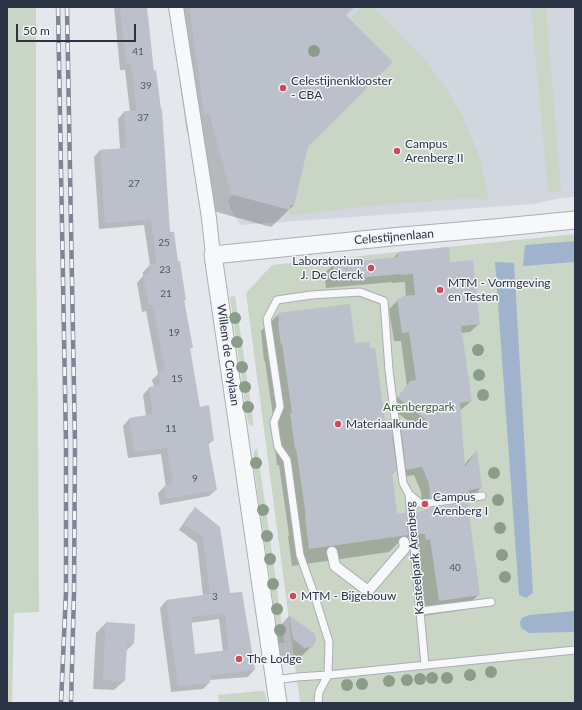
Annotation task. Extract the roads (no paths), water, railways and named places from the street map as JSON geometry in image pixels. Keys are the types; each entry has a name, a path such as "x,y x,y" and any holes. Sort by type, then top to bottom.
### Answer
{"street":[{"name":"Willem de Croylaan","path":"176,7 209,218 213,255 278,703"},
{"name":"Celestijnenlaan","path":"213,255 375,238 575,220"},
{"path":"332,552 335,566 368,590 405,548 404,542"}],"lane":[{"name":"Kasteelpark Arenberg","path":"318,703 319,692 328,675 329,642 300,555 287,460 278,447 275,429 274,422 280,407 267,319 277,300 311,295 360,292 384,301 389,370 403,483 409,494 425,665"},
{"path":"409,494 421,504 482,496"},
{"path":"420,611 491,602"},
{"path":"275,680 575,650"}],"water":[{"path":"575,241 575,262 523,266 525,245"},
{"path":"495,262 514,263 533,593 526,598 519,595"},
{"path":"575,611 575,632 529,633 521,628 520,622 522,618 529,615"}],"railway":[{"path":"58,7 66,444 66,592 61,703"},
{"path":"67,7 75,444 74,593 71,703"}],"place":[{"name":"Celestijnenklooster - CBA","path":"283,88"},
{"name":"Campus Arenberg II","path":"397,151"},
{"name":"Laboratorium J. De Clerck","path":"371,268"},
{"name":"MTM - Vormgeving en Testen","path":"440,290"},
{"name":"Materiaalkunde","path":"338,424"},
{"name":"Campus Arenberg I","path":"425,504"},
{"name":"MTM - Bijgebouw","path":"293,596"},
{"name":"The Lodge","path":"239,659"}],"park label":[{"name":"Arenbergpark","path":"419,407"}]}
